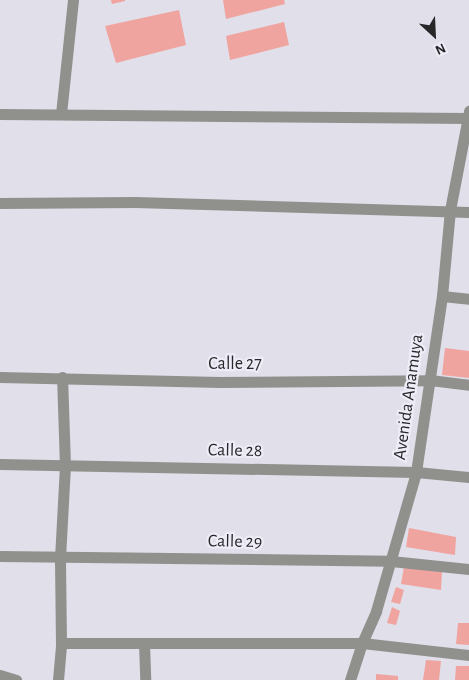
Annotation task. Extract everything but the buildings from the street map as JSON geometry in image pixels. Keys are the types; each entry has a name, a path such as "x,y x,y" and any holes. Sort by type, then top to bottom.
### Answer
{"street":[{"path":"61,114 73,0"},
{"path":"0,114 469,116"},
{"name":"Avenida Anamuya","path":"350,680 362,643 376,611 416,472 442,296 450,210 469,116"},
{"path":"0,203 135,202 469,212"},
{"path":"442,296 469,299"},
{"name":"Calle 27","path":"0,377 220,382 430,380 469,385"},
{"path":"58,680 61,642 60,558 65,466 62,377"},
{"name":"Calle 28","path":"0,464 416,472 469,477"},
{"name":"Calle 29","path":"0,556 391,561 469,569"},
{"path":"61,642 362,643 469,655"},
{"path":"144,643 145,680"},
{"path":"0,675 16,680"}]}
